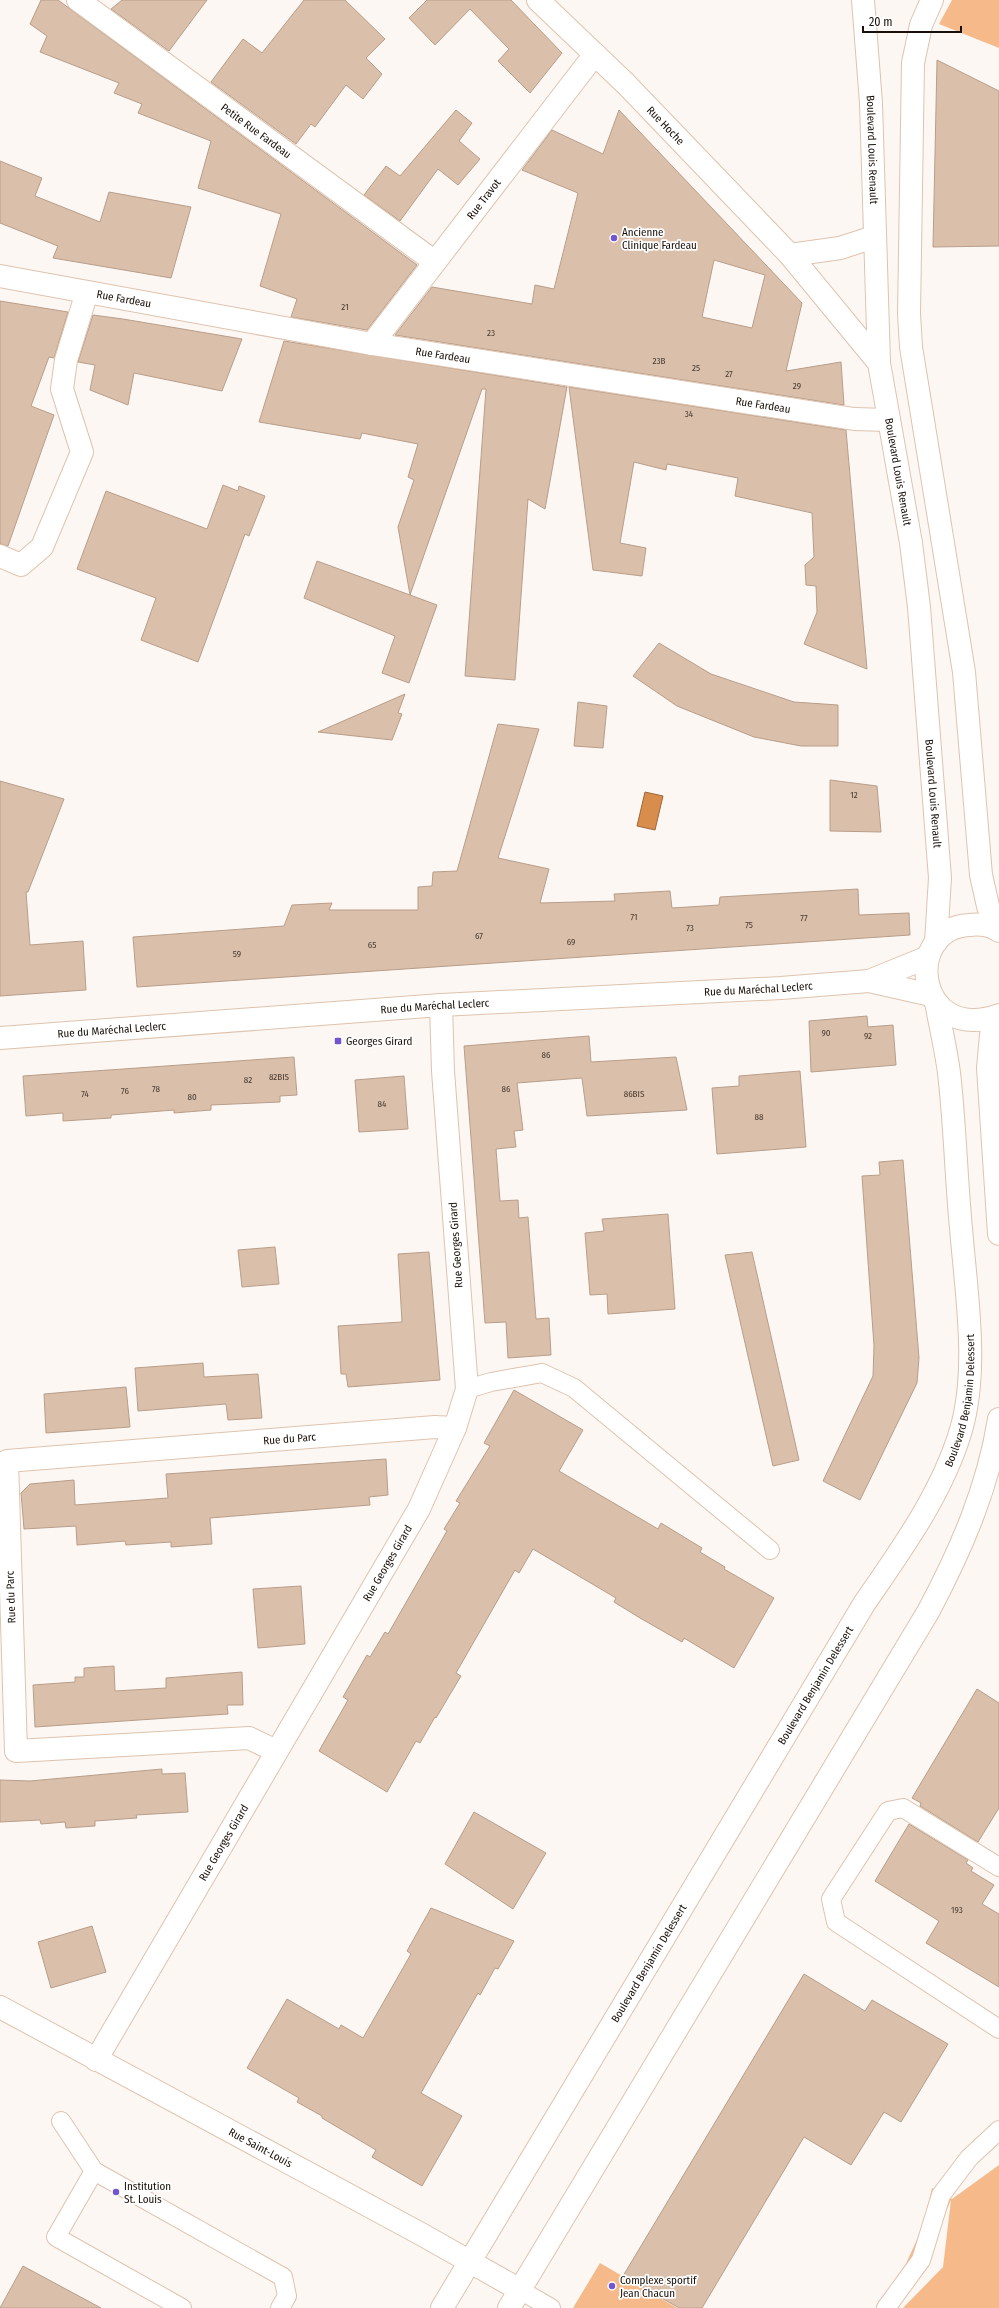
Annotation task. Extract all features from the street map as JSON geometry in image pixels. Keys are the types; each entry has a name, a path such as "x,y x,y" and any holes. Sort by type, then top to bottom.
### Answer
{"street":[{"name":"Petite Rue Fardeau","path":"78,0 435,262"},
{"name":"Rue Hoche","path":"538,0 561,24 595,54 790,255 879,363"},
{"name":"Boulevard Louis Renault","path":"863,0 871,103 879,363 911,543 919,607 940,878 932,950 926,970 927,983 933,998"},
{"path":"932,0 921,25 913,63 909,314 911,347 964,672 980,875 988,906 998,930"},
{"name":"Rue Travot","path":"372,344 595,54"},
{"path":"790,255 840,248 874,237"},
{"name":"Rue Fardeau","path":"0,276 372,344 854,419 888,420"},
{"path":"0,556 21,565 42,546 82,452 62,389 66,360 87,292"},
{"name":"Rue du Maréchal Leclerc","path":"869,981 932,950 948,931 964,925 980,924 998,930"},
{"name":"Rue du Maréchal Leclerc","path":"0,1038 441,1005 782,988 869,981 933,998"},
{"path":"933,998 949,1014 965,1021 983,1021 999,1016"},
{"name":"Boulevard Benjamin Delessert","path":"442,2308 864,1604 913,1530 939,1484 950,1458 960,1431 967,1404 969,1377 968,1319 949,1073 933,998"},
{"name":"Rue Georges Girard","path":"96,2060 419,1509 454,1428 467,1389 443,1071 441,1005"},
{"path":"999,1016 991,1035 988,1068 999,1234"},
{"path":"515,2299 928,1612 955,1561 976,1510 996,1441 999,1419"},
{"name":"Rue du Parc","path":"276,1751 250,1738 16,1751 7,1461 435,1427 454,1428"},
{"name":"Rue Saint-Louis","path":"0,2007 469,2262 515,2299"}],"lane":[{"path":"467,1389 491,1382 542,1373 574,1388 770,1550"},
{"path":"999,1867 903,1808 888,1811 831,1899 836,1922 999,2029"},
{"path":"61,2121 94,2171 283,2277 287,2296 280,2308"},
{"path":"886,2308 921,2260 941,2196 969,2158 999,2130"},
{"path":"94,2171 56,2237 182,2308"},
{"path":"515,2299 551,2308"}],"shaded area":[{"path":"952,0 999,0 999,48 939,24"},
{"path":"645,792 663,796 655,830 637,826"},
{"path":"999,2165 999,2308 903,2308 943,2267 951,2200 926,2257 898,2308 876,2308 905,2266 923,2226 932,2188 952,2199"},
{"name":"Complexe sportif Jean Chacun","path":"600,2263 677,2308 573,2308"}],"building":[{"path":"41,0 58,0 417,265 367,330 291,317 297,299 260,286 281,214 198,188 211,141 138,113 142,104 114,93 119,83 40,52 47,36 30,24"},
{"path":"122,0 207,0 169,51 111,9"},
{"path":"304,0 345,0 385,39 366,58 382,74 363,99 346,85 315,127 311,124 296,144 211,82 243,39 262,53"},
{"path":"427,0 511,0 562,53 530,93 498,61 509,49 470,9 435,45 409,18"},
{"path":"937,60 999,91 999,246 933,247"},
{"path":"456,110 472,123 459,141 480,159 458,185 438,169 400,221 364,195 386,166 400,176"},
{"path":"619,110 802,303 786,371 841,362 844,405 395,335 432,287 532,304 535,285 554,289 578,193 522,170 552,130 603,154","holes":["714,260 765,275 752,328 702,317"]},
{"path":"0,161 42,178 35,196 100,222 109,192 191,207 171,278 53,258 58,246 0,223"},
{"path":"0,301 68,312 54,358 49,357 31,406 54,415 8,546 0,544"},
{"path":"93,315 242,339 222,391 134,373 128,405 90,390 95,365 78,362"},
{"path":"284,341 567,387 545,509 528,499 515,680 465,676 486,389 482,389 410,595 398,527 414,480 408,477 418,444 362,433 360,439 259,422"},
{"path":"569,387 846,430 867,669 804,644 817,612 816,586 806,585 805,565 814,557 812,513 735,496 738,478 667,464 666,470 634,462 620,543 646,548 642,576 593,570"},
{"path":"223,485 238,491 239,486 265,496 249,536 245,534 198,662 141,640 156,598 77,569 106,491 207,529"},
{"path":"317,561 437,605 409,683 382,673 395,636 304,598"},
{"path":"659,643 711,674 794,702 838,705 838,746 801,746 754,737 677,706 633,676"},
{"path":"405,694 398,713 402,714 392,740 318,732"},
{"path":"578,702 607,706 603,748 574,746"},
{"path":"498,724 539,729 498,858 549,869 540,903 615,901 614,894 670,891 672,908 719,905 720,897 858,889 859,915 909,913 910,935 137,987 133,937 284,926 292,905 332,903 329,910 418,910 418,887 432,886 433,872 457,871"},
{"path":"830,780 877,786 881,832 830,831"},
{"path":"0,781 64,799 28,892 26,892 30,945 83,941 86,990 0,996"},
{"path":"867,1016 868,1027 893,1025 896,1065 811,1072 809,1021"},
{"path":"589,1036 591,1062 676,1057 687,1110 587,1116 582,1078 517,1083 523,1130 514,1131 516,1147 496,1149 500,1201 518,1200 519,1218 528,1217 536,1319 549,1318 551,1355 508,1358 506,1322 485,1323 464,1046"},
{"path":"294,1057 297,1095 280,1096 280,1102 211,1105 211,1110 174,1113 174,1110 111,1115 111,1118 63,1121 63,1113 26,1116 23,1076"},
{"path":"800,1071 806,1147 717,1154 712,1088 739,1086 739,1076"},
{"path":"404,1076 408,1129 359,1132 355,1080"},
{"path":"903,1160 919,1358 917,1383 860,1500 823,1481 873,1376 874,1346 862,1176 880,1175 879,1162"},
{"path":"668,1214 675,1309 608,1314 607,1294 590,1295 585,1233 604,1231 602,1219"},
{"path":"275,1247 279,1284 242,1287 238,1250"},
{"path":"429,1252 440,1380 348,1387 346,1374 341,1374 338,1326 402,1322 398,1254"},
{"path":"752,1252 799,1460 773,1466 725,1255"},
{"path":"203,1363 204,1377 258,1374 262,1418 228,1420 226,1404 138,1411 135,1368"},
{"path":"126,1387 130,1427 46,1433 44,1394"},
{"path":"514,1390 583,1430 559,1471 658,1529 661,1523 702,1548 700,1552 725,1567 724,1569 774,1598 734,1668 684,1638 682,1642 640,1618 614,1602 616,1598 533,1549 519,1573 515,1570 456,1673 461,1676 420,1743 416,1741 387,1792 319,1751 348,1700 343,1697 367,1655 370,1657 385,1632 388,1634 447,1531 444,1529 460,1503 456,1501 490,1446 484,1443"},
{"path":"386,1459 388,1495 369,1497 370,1505 210,1518 212,1544 171,1547 171,1542 126,1545 125,1541 77,1545 76,1526 24,1529 21,1493 30,1484 74,1480 75,1505 168,1498 166,1474"},
{"path":"301,1586 305,1644 258,1648 253,1589"},
{"path":"114,1666 115,1691 166,1688 166,1678 242,1672 243,1705 227,1705 228,1714 35,1727 33,1685 75,1682 75,1677 84,1677 84,1668"},
{"path":"977,1689 999,1703 999,1808 978,1842 920,1806 921,1803 912,1798"},
{"path":"162,1769 162,1774 185,1773 188,1812 136,1815 137,1818 95,1821 95,1826 66,1828 65,1822 41,1824 40,1820 0,1822 0,1780 30,1781"},
{"path":"474,1812 546,1853 513,1909 445,1864"},
{"path":"909,1824 968,1860 966,1863 973,1868 971,1871 994,1885 982,1904 999,1914 999,1987 926,1943 939,1921 875,1881"},
{"path":"431,1908 514,1941 498,1969 495,1968 480,1995 478,1993 421,2093 462,2116 422,2186 372,2157 376,2150 297,2102 299,2098 247,2068 287,1999 339,2029 341,2025 363,2038 411,1954 407,1951"},
{"path":"92,1926 106,1972 51,1988 38,1942"},
{"path":"804,1974 865,2011 872,2000 948,2044 901,2122 884,2112 851,2165 804,2137 702,2308 679,2308 623,2276"},
{"path":"23,2266 101,2308 0,2308"}],"place":[{"name":"Ancienne Clinique Fardeau","path":"614,238"},
{"name":"Georges Girard","path":"338,1041"},
{"name":"Institution St. Louis","path":"116,2192"},
{"name":"Complexe sportif Jean Chacun","path":"612,2286"}]}
